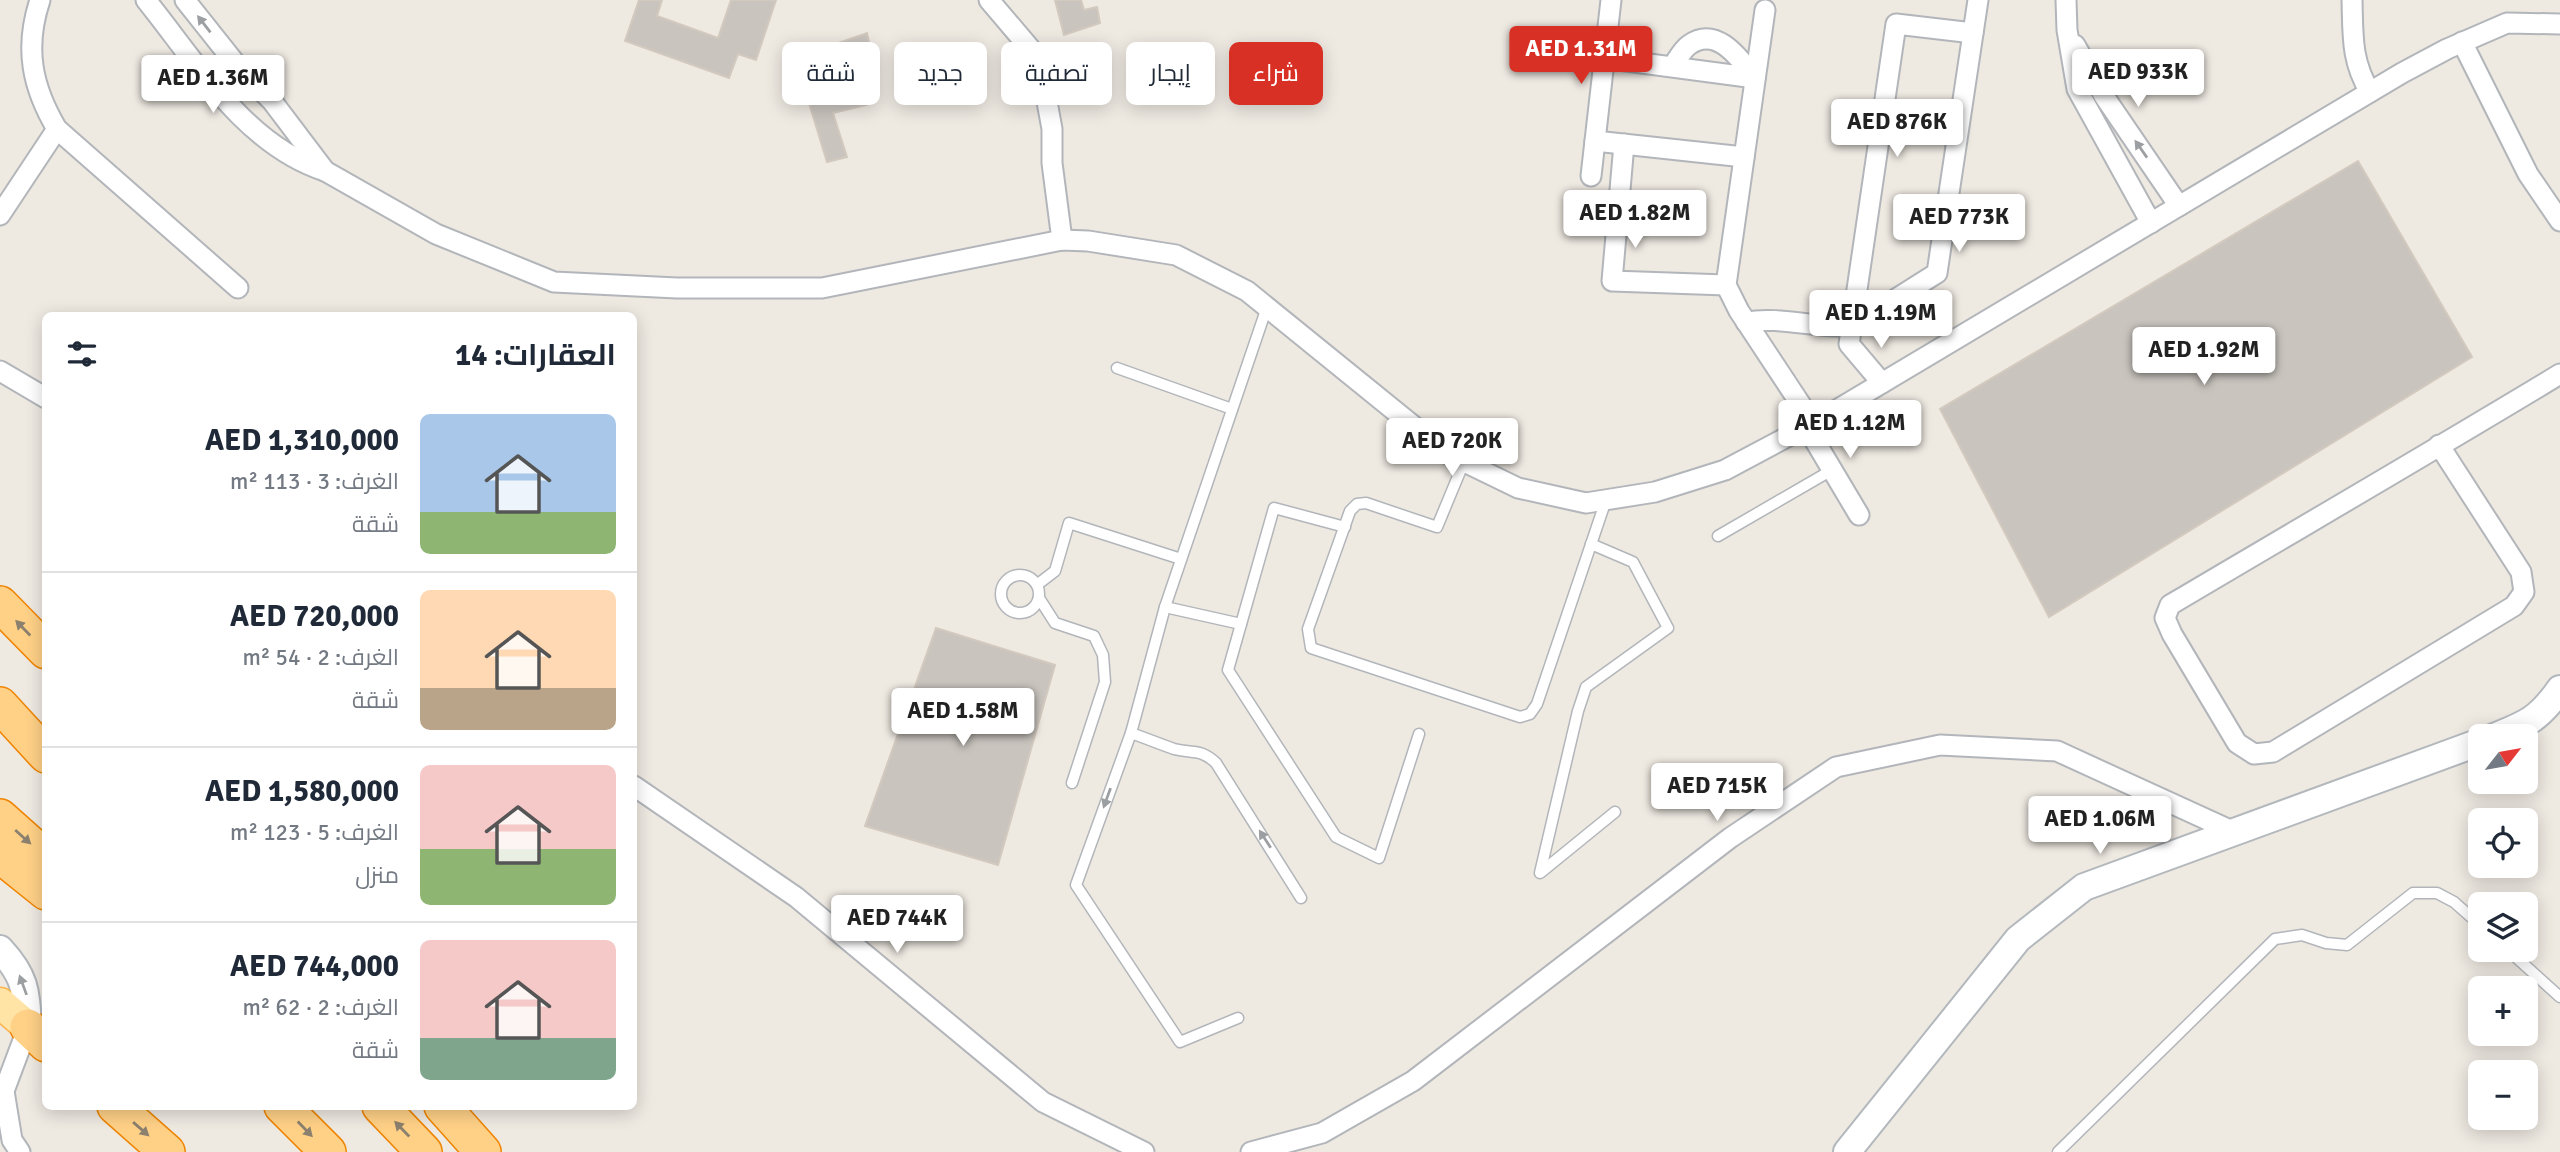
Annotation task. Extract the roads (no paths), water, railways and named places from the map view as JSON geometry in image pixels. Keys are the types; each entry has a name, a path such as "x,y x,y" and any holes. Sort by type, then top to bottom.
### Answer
{"highway":[{"path":"0,604 42,648"},
{"path":"0,705 42,751"},
{"path":"0,729 42,765"},
{"path":"0,817 42,854"},
{"path":"0,855 42,889"},
{"path":"120,1110 167,1152"},
{"path":"286,1110 328,1152"},
{"path":"384,1110 424,1152"},
{"path":"446,1110 483,1152"}],"main road":[{"path":"0,1003 36,1036"}],"street":[{"path":"146,0 236,111 269,140 307,165 325,171 436,234 554,282 677,288 822,288 1062,240 1088,241 1176,255 1247,291 1448,454 1518,488 1586,503 1655,492 1725,470 1882,383 2370,92 2462,43 2507,23 2560,24"},
{"path":"185,0 239,68 272,101 325,171"},
{"path":"989,0 1034,53 1037,62 1052,129 1052,163 1062,240"},
{"path":"1591,176 1611,0"},
{"path":"1746,322 1766,319 1837,327 1853,326 1937,273 1978,0"},
{"path":"2066,0 2067,30 2077,89 2151,223"},
{"path":"2352,0 2354,53 2359,74 2370,92"},
{"path":"40,1 32,34 32,69 42,103 57,129 238,288"},
{"path":"1765,10 1726,285 1810,424 1832,470 1859,515"},
{"path":"1882,383 1850,344 1896,24 1973,33"},
{"path":"2067,30 2104,96 2179,206"},
{"path":"1672,67 1688,46 1708,39 1717,40 1735,54 1755,78"},
{"path":"2462,43 2528,174 2560,221"},
{"path":"1604,58 1755,78"},
{"path":"0,215 57,129"},
{"path":"1595,141 1744,157"},
{"path":"1624,144 1612,281 1726,285"},
{"path":"0,371 42,396"},
{"path":"2439,445 2521,572 2524,592 2514,606 2273,752 2253,754 2237,743 2172,634 2165,618 2171,605 2439,445 2560,374"},
{"path":"2527,724 2547,707 2560,689"},
{"path":"1251,1152 1322,1133 1413,1081 1730,838 1836,768 1940,745 2057,751 2234,832"},
{"path":"1847,1152 2018,939 2084,887 2468,746"},
{"path":"637,788 796,897 1043,1102 1144,1152"},
{"path":"0,949 14,964 26,991 36,1036 2,1092 12,1140 20,1152"}],"lane":[{"path":"1238,1018 1180,1042 1076,885 1130,733 1165,607 1267,307"},
{"path":"1117,368 1232,409"},
{"path":"1464,462 1437,527 1366,503 1357,504 1350,511 1308,629 1311,648 1520,717 1530,714 1537,704 1606,500"},
{"path":"1717,536 1832,470"},
{"path":"1345,527 1274,508 1228,670 1336,837 1379,858 1419,734"},
{"path":"1038,584 1055,571 1069,523 1181,559"},
{"path":"1591,544 1633,562 1668,628 1587,687 1578,711 1541,873 1615,812"},
{"path":"1040,598 1030,610 1015,613 1003,605 1001,590 1012,577 1026,575 1038,584 1040,598 1055,623 1094,636 1103,654 1105,682 1072,783"},
{"path":"1165,607 1241,624"},
{"path":"1130,733 1178,750 1198,751 1208,755 1216,763 1301,898"},
{"path":"2058,1152 2274,939 2302,935 2326,943 2347,945 2413,893 2437,893 2454,902 2468,914"},
{"path":"2521,962 2560,997"}]}
